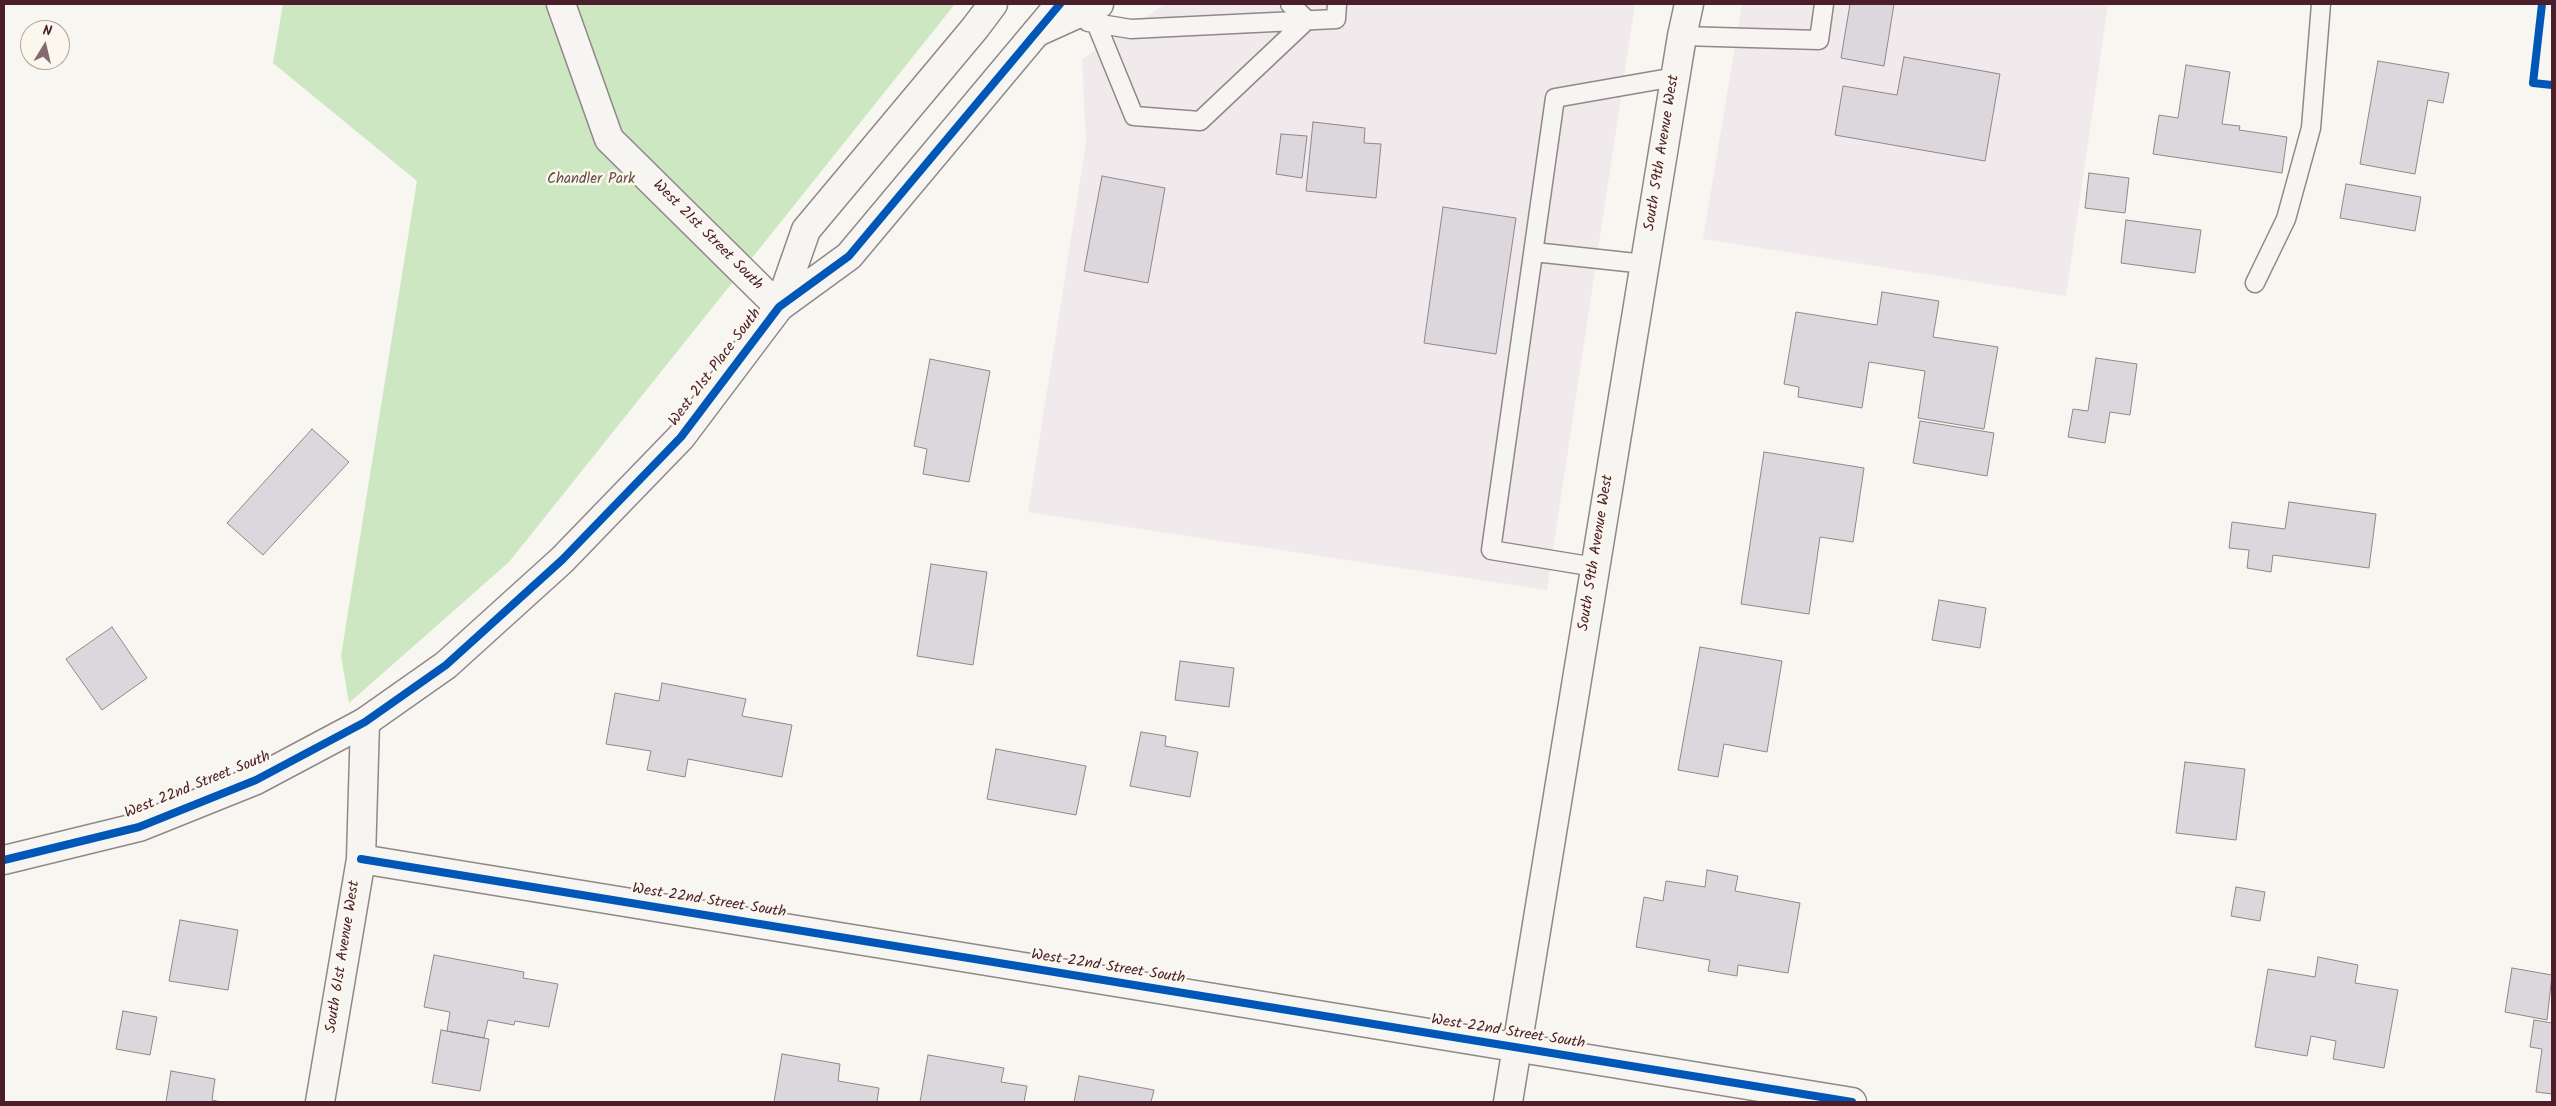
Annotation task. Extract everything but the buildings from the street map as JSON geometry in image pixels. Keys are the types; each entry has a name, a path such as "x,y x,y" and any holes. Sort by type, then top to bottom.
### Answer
{"street":[{"name":"West 21st Street South","path":"561,4 609,139 779,307"},
{"name":"West 21st Place South","path":"779,307 806,230 976,28 993,4"},
{"name":"South 59th Avenue West","path":"1508,1102 1644,264 1682,36 1690,4"},
{"name":"West 21st Place South","path":"365,722 446,665 562,560 681,437 779,307 849,256 1037,32 1064,11"},
{"path":"1064,11 1098,13"},
{"name":"South 61st Avenue West","path":"320,1102 361,859 365,722"},
{"name":"West 22nd Street South","path":"4,860 139,827 256,780 365,722"},
{"name":"West 22nd Street South","path":"361,859 1516,1049 1852,1102"}],"lane":[{"path":"1290,4 1307,20"},
{"path":"1098,13 1131,29 1336,19 1337,4"},
{"path":"1682,36 1819,40 1824,4"},
{"path":"2255,283 2286,219 2312,128 2321,4"},
{"path":"1098,13 1134,116 1200,121 1307,20"},
{"path":"1595,567 1491,550 1555,98 1675,77"},
{"path":"1534,252 1644,264"}],"shaded area":[{"path":"1165,4 1635,4 1547,590 1028,512 1086,143 1082,59"},
{"path":"1742,4 2108,4 2066,296 1703,239"}],"green space":[{"name":"Chandler Park","path":"283,4 955,4 509,562 349,703 341,656 417,181 273,63"}],"cycle path":[{"path":"4,860 139,827 256,780 365,722 446,665 562,560 681,437 779,307 849,256 1060,4"},
{"path":"2542,4 2533,83 2552,85"},
{"path":"361,859 1852,1102"}]}
